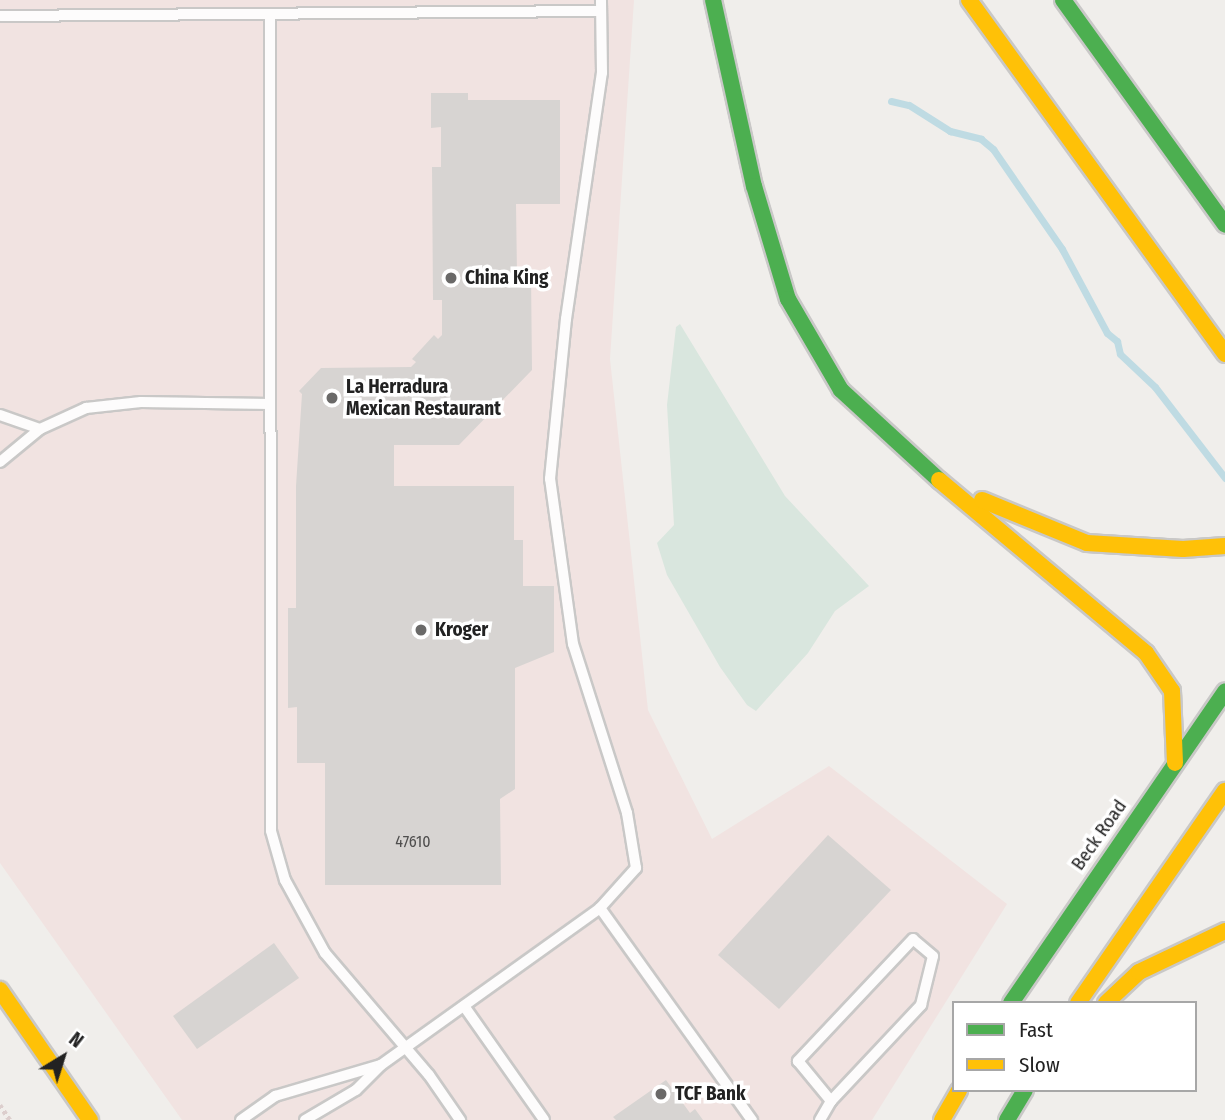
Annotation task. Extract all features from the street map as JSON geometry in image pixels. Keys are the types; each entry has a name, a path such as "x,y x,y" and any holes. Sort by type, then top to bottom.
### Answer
{"main road":[{"path":"713,0 754,186 788,299 841,390 913,459 1146,653 1163,673 1176,720 1175,763"},
{"path":"969,0 1225,354"},
{"path":"1063,0 1225,225"},
{"path":"913,459 1005,513 1087,543 1182,550 1225,546"},
{"name":"Beck Road","path":"1012,1001 1225,692"},
{"path":"1079,1001 1225,792"},
{"path":"1108,1001 1139,972 1203,938 1225,931"},
{"path":"0,990 90,1120"},
{"path":"942,1120 958,1092"},
{"path":"1007,1120 1024,1092"}],"lane":[{"path":"0,16 270,14 601,6 601,87 566,319 550,479 573,644 627,813 636,868 600,908 381,1065 356,1090 305,1120"},
{"path":"270,14 271,831 285,880 325,953 406,1047 460,1120"},
{"path":"0,462 40,429 86,408 141,402 270,404"},
{"path":"0,415 40,429"},
{"path":"600,908 752,1120"},
{"path":"820,1120 831,1101 921,1005 933,956 913,939 798,1061 831,1101"},
{"path":"464,1006 544,1120"},
{"path":"241,1120 275,1096 310,1083 381,1065"}],"path":[{"path":"0,1105 10,1120"}],"shaded area":[{"path":"0,0 634,0 610,359 648,710 712,839 829,766 1007,904 872,1120 182,1120 0,863"},
{"path":"680,324 785,496 869,586 835,611 808,653 756,711 747,705 720,667 667,575 657,543 674,525 667,405 676,327"}],"building":[{"path":"431,93 468,93 468,100 560,100 560,204 516,204 517,274 531,274 532,370 459,445 394,445 394,486 514,486 514,540 523,540 523,586 554,586 554,652 515,668 515,789 500,799 501,885 325,885 325,763 297,763 297,707 288,708 288,608 296,608 296,486 302,394 299,391 321,368 411,367 416,362 412,359 434,335 438,339 442,335 442,300 433,300 432,167 441,167 441,127 431,128"},
{"path":"828,835 891,890 779,1009 718,955"},
{"path":"274,943 299,978 197,1049 173,1016"},
{"name":"TCF Bank","path":"666,1080 690,1113 695,1109 703,1120 616,1120 613,1117"}],"waterway":[{"path":"891,101 909,105 950,131 981,139 993,149 1062,249 1107,333 1117,341 1120,354 1155,387 1225,478"}],"traffic: fast":[{"path":"713,0 754,186 788,299 841,390 939,480"},
{"path":"1063,0 1225,225"},
{"path":"1012,1001 1225,692"},
{"path":"1007,1120 1024,1092"}],"traffic: slow":[{"path":"969,0 1225,354"},
{"path":"939,480 1146,653 1172,691 1175,763"},
{"path":"982,500 1087,543 1183,549 1225,546"},
{"path":"1079,1001 1225,791"},
{"path":"1108,1001 1139,972 1225,931"},
{"path":"0,990 90,1120"},
{"path":"942,1120 958,1092"}],"place":[{"name":"China King","path":"451,278"},
{"name":"La Herradura Mexican Restaurant","path":"332,398"},
{"name":"Kroger","path":"421,630"},
{"name":"TCF Bank","path":"661,1094"}]}
